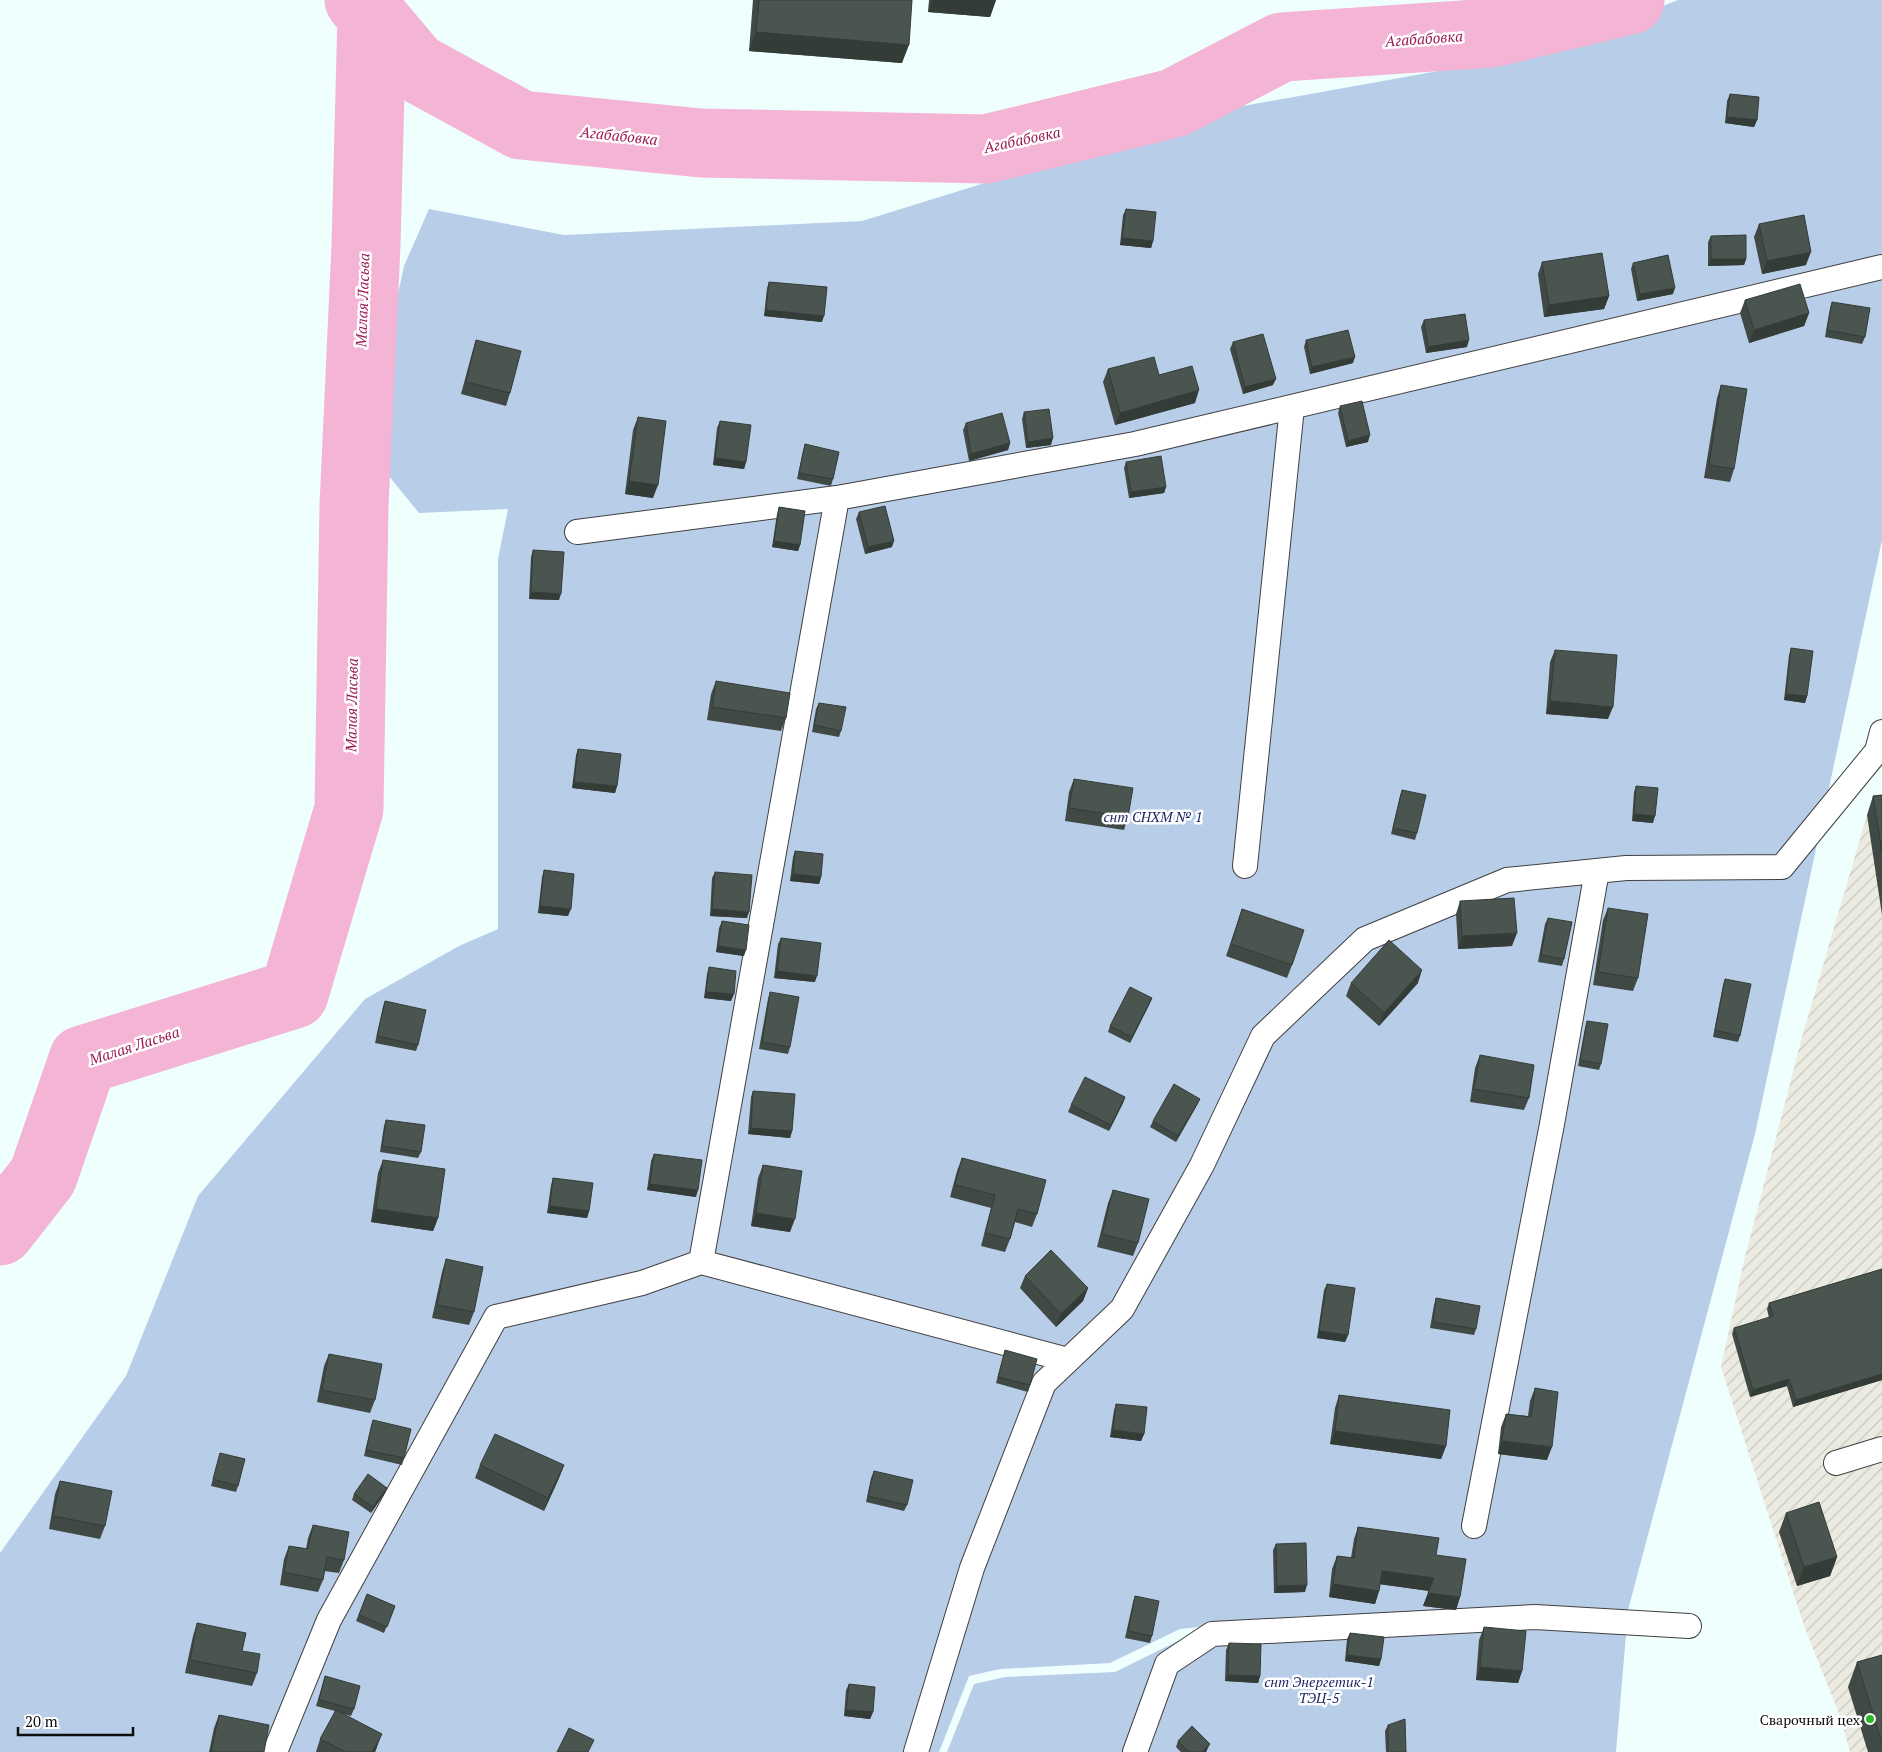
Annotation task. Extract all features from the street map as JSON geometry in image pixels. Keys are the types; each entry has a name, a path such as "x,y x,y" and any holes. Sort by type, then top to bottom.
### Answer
{"lane":[{"path":"577,532 837,498 1135,444 1882,267"},
{"path":"1245,866 1292,407"},
{"path":"701,1262 837,498"},
{"path":"916,1752 972,1568 1044,1383 1122,1309 1202,1165 1263,1036 1365,938 1507,880 1626,868 1782,867 1877,751 1882,732"},
{"path":"1474,1526 1552,1124 1597,871"},
{"path":"275,1752 329,1620 496,1317 642,1284 701,1262 1068,1360"},
{"path":"1836,1463 1882,1450"},
{"path":"1135,1752 1167,1664 1212,1634 1535,1617 1689,1626"}],"shaded area":[{"path":"1882,812 1882,1752 1850,1752 1840,1716 1804,1626 1721,1367 1743,1265 1802,1037 1867,815"}],"green space":[{"name":"снт СНХМ № 1","path":"1678,0 1882,0 1882,540 1755,1134 1624,1625 1536,1625 1626,1635 1616,1752 947,1752 974,1684 1005,1677 1115,1672 1188,1636 1394,1624 1303,1616 1180,1629 1110,1663 1000,1669 969,1676 939,1752 0,1752 0,1553 126,1376 198,1196 365,999 459,946 498,929 498,559 508,509 419,513 384,470 378,385 404,266 429,209 564,235 862,221 1221,110 1555,50"}],"building":[{"path":"759,0 912,0 909,45 756,32"},
{"path":"1730,94 1759,97 1757,120 1727,117"},
{"path":"1126,209 1156,212 1153,241 1122,238"},
{"path":"1804,215 1811,252 1767,261 1759,224"},
{"path":"1746,235 1746,259 1711,259 1711,236"},
{"path":"1602,253 1609,296 1549,305 1542,262"},
{"path":"1668,255 1675,288 1640,294 1633,263"},
{"path":"769,282 827,287 824,316 766,310"},
{"path":"1800,284 1809,313 1754,330 1745,300"},
{"path":"1832,302 1870,308 1865,337 1827,330"},
{"path":"1465,314 1469,340 1428,347 1424,320"},
{"path":"1348,330 1355,357 1312,367 1306,340"},
{"path":"1263,334 1276,379 1245,387 1233,342"},
{"path":"476,340 521,351 510,393 466,382"},
{"path":"1154,357 1159,375 1192,366 1199,390 1120,413 1108,369"},
{"path":"1721,385 1747,389 1734,469 1709,465"},
{"path":"1362,401 1370,435 1348,441 1340,406"},
{"path":"1049,409 1053,438 1028,442 1024,412"},
{"path":"1002,413 1010,443 971,454 966,423"},
{"path":"638,417 666,421 658,485 629,481"},
{"path":"720,421 751,425 746,462 715,458"},
{"path":"805,444 839,452 833,479 799,473"},
{"path":"1161,456 1166,487 1131,492 1126,462"},
{"path":"885,506 894,541 868,547 859,512"},
{"path":"779,507 805,511 800,545 774,541"},
{"path":"533,550 564,552 561,594 531,592"},
{"path":"1791,648 1813,651 1807,696 1786,694"},
{"path":"1555,650 1617,655 1613,707 1550,701"},
{"path":"716,681 790,693 786,718 712,707"},
{"path":"819,703 846,707 841,731 814,725"},
{"path":"578,749 621,754 617,786 574,782"},
{"path":"1074,779 1133,788 1128,817 1069,808"},
{"path":"1636,786 1658,788 1655,816 1634,814"},
{"path":"1402,790 1426,795 1417,833 1393,828"},
{"path":"1882,795 1882,852 1873,796"},
{"path":"795,851 823,854 821,877 793,874"},
{"path":"544,870 574,874 571,909 540,906"},
{"path":"715,872 752,875 749,912 712,909"},
{"path":"1514,898 1517,933 1462,936 1460,901"},
{"path":"1608,908 1648,914 1638,978 1598,972"},
{"path":"1242,909 1304,930 1292,965 1231,944"},
{"path":"1548,918 1572,922 1564,959 1541,955"},
{"path":"722,921 749,925 746,950 718,946"},
{"path":"781,938 821,943 817,976 777,971"},
{"path":"1389,940 1422,970 1384,1013 1351,983"},
{"path":"709,967 736,971 734,994 706,992"},
{"path":"1725,979 1751,984 1740,1036 1715,1030"},
{"path":"1130,987 1152,998 1132,1037 1110,1026"},
{"path":"770,992 799,997 790,1047 762,1042"},
{"path":"385,1001 426,1010 418,1045 377,1036"},
{"path":"1587,1021 1608,1024 1601,1064 1580,1060"},
{"path":"1480,1055 1534,1065 1529,1098 1474,1089"},
{"path":"1085,1077 1125,1097 1111,1125 1071,1105"},
{"path":"1174,1084 1200,1099 1178,1136 1153,1121"},
{"path":"753,1091 795,1094 792,1131 751,1128"},
{"path":"386,1120 425,1125 421,1152 382,1146"},
{"path":"654,1154 702,1160 698,1190 650,1184"},
{"path":"962,1158 1046,1180 1037,1214 1018,1209 1010,1239 985,1233 995,1195 955,1185"},
{"path":"383,1160 445,1169 438,1218 376,1209"},
{"path":"763,1165 802,1171 795,1219 756,1213"},
{"path":"553,1178 593,1183 589,1211 550,1206"},
{"path":"1113,1190 1149,1199 1138,1243 1102,1234"},
{"path":"1051,1250 1088,1288 1061,1314 1025,1276"},
{"path":"446,1259 483,1267 474,1312 437,1305"},
{"path":"1882,1269 1882,1374 1796,1400 1789,1379 1753,1390 1734,1328 1773,1316 1769,1303"},
{"path":"1327,1284 1355,1288 1348,1335 1319,1331"},
{"path":"1436,1298 1480,1306 1476,1329 1433,1322"},
{"path":"1005,1350 1037,1359 1030,1385 998,1377"},
{"path":"329,1354 382,1364 375,1400 322,1390"},
{"path":"1535,1388 1558,1392 1552,1447 1502,1441 1506,1414 1531,1417"},
{"path":"1339,1395 1450,1410 1446,1446 1335,1431"},
{"path":"1116,1404 1147,1407 1144,1434 1113,1430"},
{"path":"373,1420 411,1429 404,1458 366,1450"},
{"path":"495,1434 564,1465 548,1498 480,1465"},
{"path":"220,1453 245,1459 238,1486 213,1479"},
{"path":"874,1471 913,1480 907,1505 868,1496"},
{"path":"368,1474 387,1488 373,1507 354,1494"},
{"path":"60,1481 112,1491 105,1526 53,1516"},
{"path":"1819,1502 1837,1557 1804,1567 1786,1513"},
{"path":"313,1525 349,1532 344,1560 327,1557 323,1580 284,1572 289,1546 308,1549"},
{"path":"1358,1527 1439,1538 1436,1555 1466,1559 1460,1597 1428,1593 1434,1578 1382,1571 1379,1591 1333,1584 1337,1556 1354,1558"},
{"path":"1306,1543 1307,1585 1277,1586 1276,1544"},
{"path":"367,1594 395,1606 387,1627 359,1615"},
{"path":"1135,1596 1159,1601 1152,1636 1128,1631"},
{"path":"197,1623 246,1633 242,1651 260,1654 257,1673 190,1660"},
{"path":"1484,1627 1526,1631 1522,1671 1480,1667"},
{"path":"1350,1633 1384,1637 1381,1659 1347,1655"},
{"path":"1229,1643 1261,1644 1260,1676 1228,1675"},
{"path":"1882,1655 1882,1743 1857,1662"},
{"path":"325,1676 360,1686 354,1709 319,1700"},
{"path":"849,1684 875,1687 873,1712 846,1710"},
{"path":"336,1710 382,1734 372,1752 346,1752 320,1739"},
{"path":"219,1715 269,1725 264,1752 211,1752"},
{"path":"1405,1719 1406,1752 1388,1752 1388,1725"},
{"path":"1192,1726 1210,1744 1202,1752 1189,1752 1178,1741"},
{"path":"569,1728 594,1740 588,1752 557,1752"}],"waterway":[{"name":"Малая Ласьва","path":"0,1231 43,1176 83,1060 294,994 349,809 354,506 366,245 372,16 359,0"},
{"name":"Агабабовка","path":"372,16 415,67 521,125 701,143 986,149 1174,103 1282,47 1492,33 1630,0"}],"place":[{"name":"Сварочный цех","path":"1870,1719"}],"park label":[{"name":"снт Энергетик-1 ТЭЦ-5","path":"1319,1689"}]}
